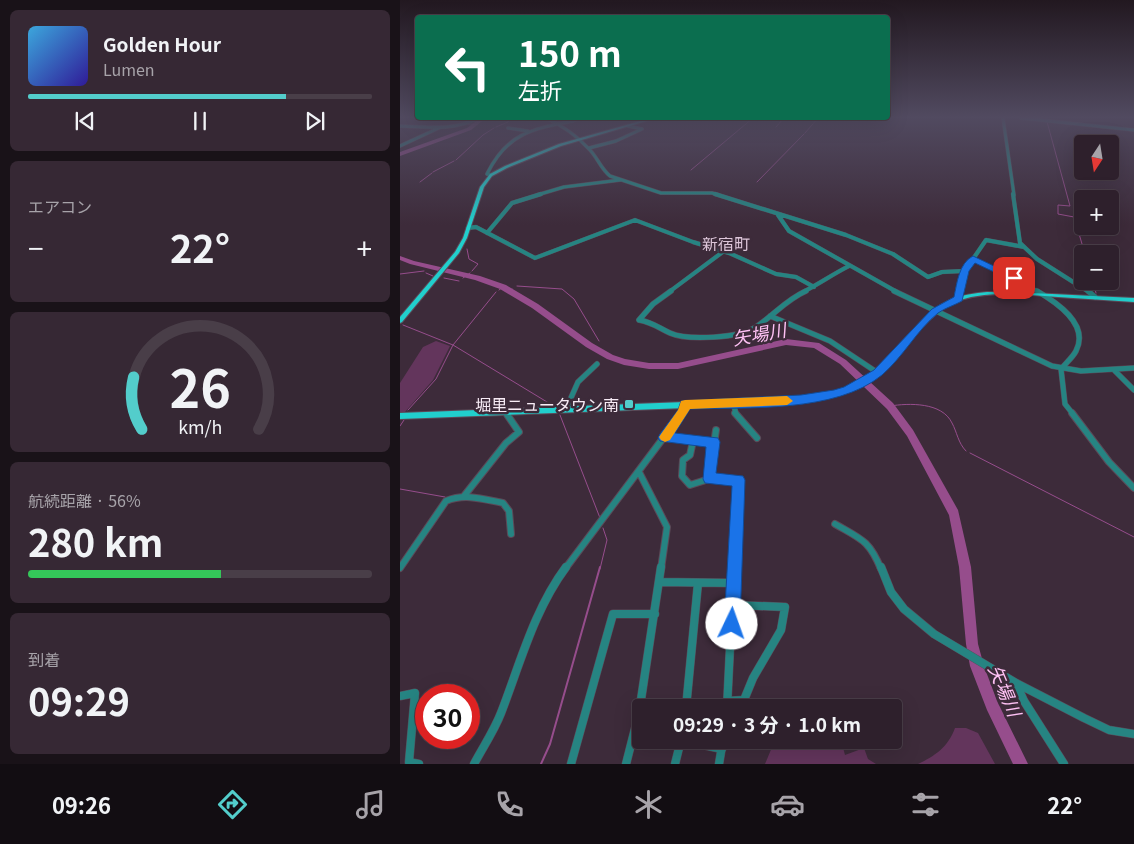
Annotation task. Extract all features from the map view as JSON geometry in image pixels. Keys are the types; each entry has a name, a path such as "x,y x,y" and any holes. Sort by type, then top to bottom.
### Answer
{"main road":[{"path":"400,321 448,266 460,249 482,187 491,175 540,154"},
{"path":"400,416 819,398 834,395 870,378 878,372 935,311 959,299 994,294 1134,300"}],"street":[{"path":"491,175 487,174 501,154"},
{"path":"593,154 605,172 621,180 661,193 712,193 846,235 893,254 928,277 942,272 964,271"},
{"path":"1008,154 1020,243 1046,265 1095,297"},
{"path":"487,233 512,203 564,188 621,180"},
{"path":"778,214 789,231 849,266 935,311 1061,369 1081,372 1134,368"},
{"path":"468,228 476,227 535,258 635,220 724,251 776,274 796,277 814,287"},
{"path":"959,299 964,271 986,240 1024,247"},
{"path":"724,251 653,304 638,320 653,324 672,334 723,338 739,334 754,328 794,296 814,287 849,266"},
{"path":"973,259 1030,284 1070,315 1080,333 1079,344 1070,360 1061,369"},
{"path":"770,316 830,341 861,363 878,372"},
{"path":"566,410 578,382 597,364"},
{"path":"1061,369 1065,404 1109,462 1134,488"},
{"path":"1115,370 1134,390"},
{"path":"733,402 733,409 737,415 758,438"},
{"path":"474,764 500,715 516,668 551,587 684,412 685,405"},
{"path":"464,496 506,444 519,432 506,412"},
{"path":"709,479 716,430"},
{"path":"664,438 713,442"},
{"path":"693,441 690,455 682,460 682,476 690,485 709,479 739,480 727,699"},
{"path":"639,472 642,474 667,527 643,699"},
{"path":"400,568 402,561 446,502 464,496 503,503 509,511 511,534"},
{"path":"835,524 864,539 870,545 886,583 904,609 934,634 1016,683 1109,730 1134,734"},
{"path":"660,582 734,583"},
{"path":"687,699 698,583"},
{"path":"733,605 785,607 781,630 753,678 744,699"},
{"path":"570,764 613,614 655,614"},
{"path":"1016,683 1024,701 1064,764"},
{"path":"400,696 415,693 409,762 419,764"},
{"path":"626,764 632,748"},
{"path":"675,764 679,749"},
{"path":"719,764 722,749"}],"shaded area":[{"path":"436,341 450,346 433,380 405,412 400,412 400,383 423,347"},
{"path":"955,728 966,728 978,733 995,764 918,764 930,758 945,746"},
{"path":"771,749 843,749 845,755 864,749 868,759 876,764 765,764"}],"waterway":[{"path":"456,160 463,154"},
{"path":"691,170 710,154"},
{"path":"757,182 785,154"},
{"path":"1056,154 1070,206 1058,205 1058,214 1074,217 1082,245"},
{"path":"433,172 454,161"},
{"path":"420,182 432,173"},
{"path":"467,249 469,259 478,264 472,271"},
{"name":"矢場川","path":"400,258 412,263 477,278 503,287 535,306 589,345 610,357 624,362 649,366 678,366 786,342 816,345 843,362 890,406 910,433 954,514 965,567 972,644 977,666 992,705 1021,764"},
{"path":"400,274 424,271"},
{"path":"426,273 433,276"},
{"name":"矢場川","path":"463,278 470,273"},
{"path":"444,278 459,281"},
{"path":"517,286 562,289 574,299 599,341"},
{"name":"矢場川","path":"499,290 503,287"},
{"path":"453,345 496,292"},
{"path":"403,325 453,345"},
{"path":"408,410 436,379 453,345"},
{"path":"453,345 552,405"},
{"path":"890,406 906,404 924,406 941,411 952,423 959,441 966,451"},
{"path":"560,415 600,518"},
{"path":"400,426 404,420"},
{"path":"970,453 1134,537"},
{"path":"400,489 445,497"},
{"path":"600,569 607,540 603,528"},
{"path":"541,764 550,744 600,567"}],"slow traffic":[{"path":"665,437 684,412 685,405 787,401"}],"place":[{"name":"堀里ニュータウン南","path":"629,404"}],"district":[{"name":"新宿町","path":"726,243"}],"route":[{"path":"732,624 739,480 709,479 713,442 664,438 684,412 685,405 801,400 834,395 848,390 878,372 935,311 959,299 964,271 973,259 1014,278"}]}
